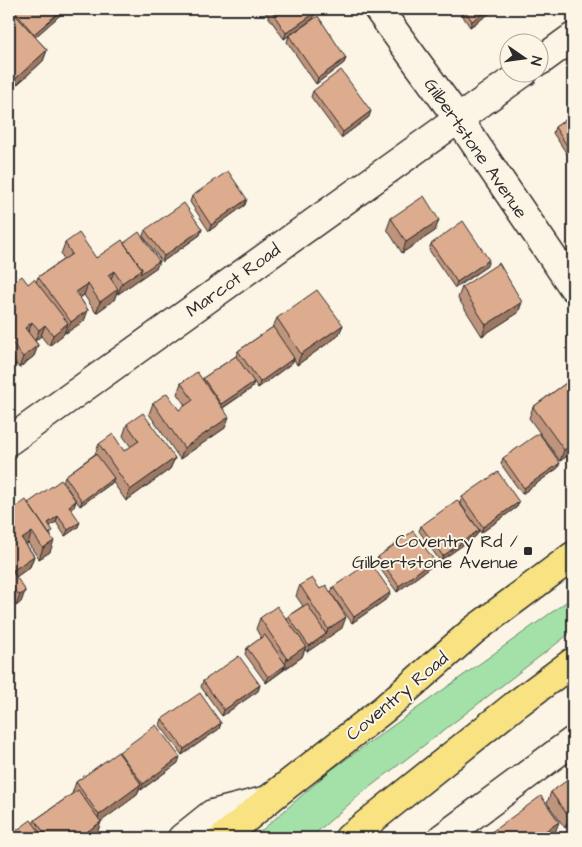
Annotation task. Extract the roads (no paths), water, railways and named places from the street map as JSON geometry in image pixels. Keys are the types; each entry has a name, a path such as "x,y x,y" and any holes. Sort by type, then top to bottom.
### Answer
{"highway":[{"name":"Coventry Road","path":"223,838 268,800 384,709 474,630 573,556"},
{"path":"474,630 516,615 573,580"},
{"path":"349,838 514,706 573,662"}],"street":[{"name":"Gilbertstone Avenue","path":"378,9 459,120 572,284"},
{"path":"550,54 573,37"},
{"name":"Marcot Road","path":"9,441 510,82"},
{"path":"442,838 573,741"},
{"path":"182,838 212,814 268,800"}],"place":[{"name":"Coventry Rd / Gilbertstone Avenue","path":"528,551"}]}
